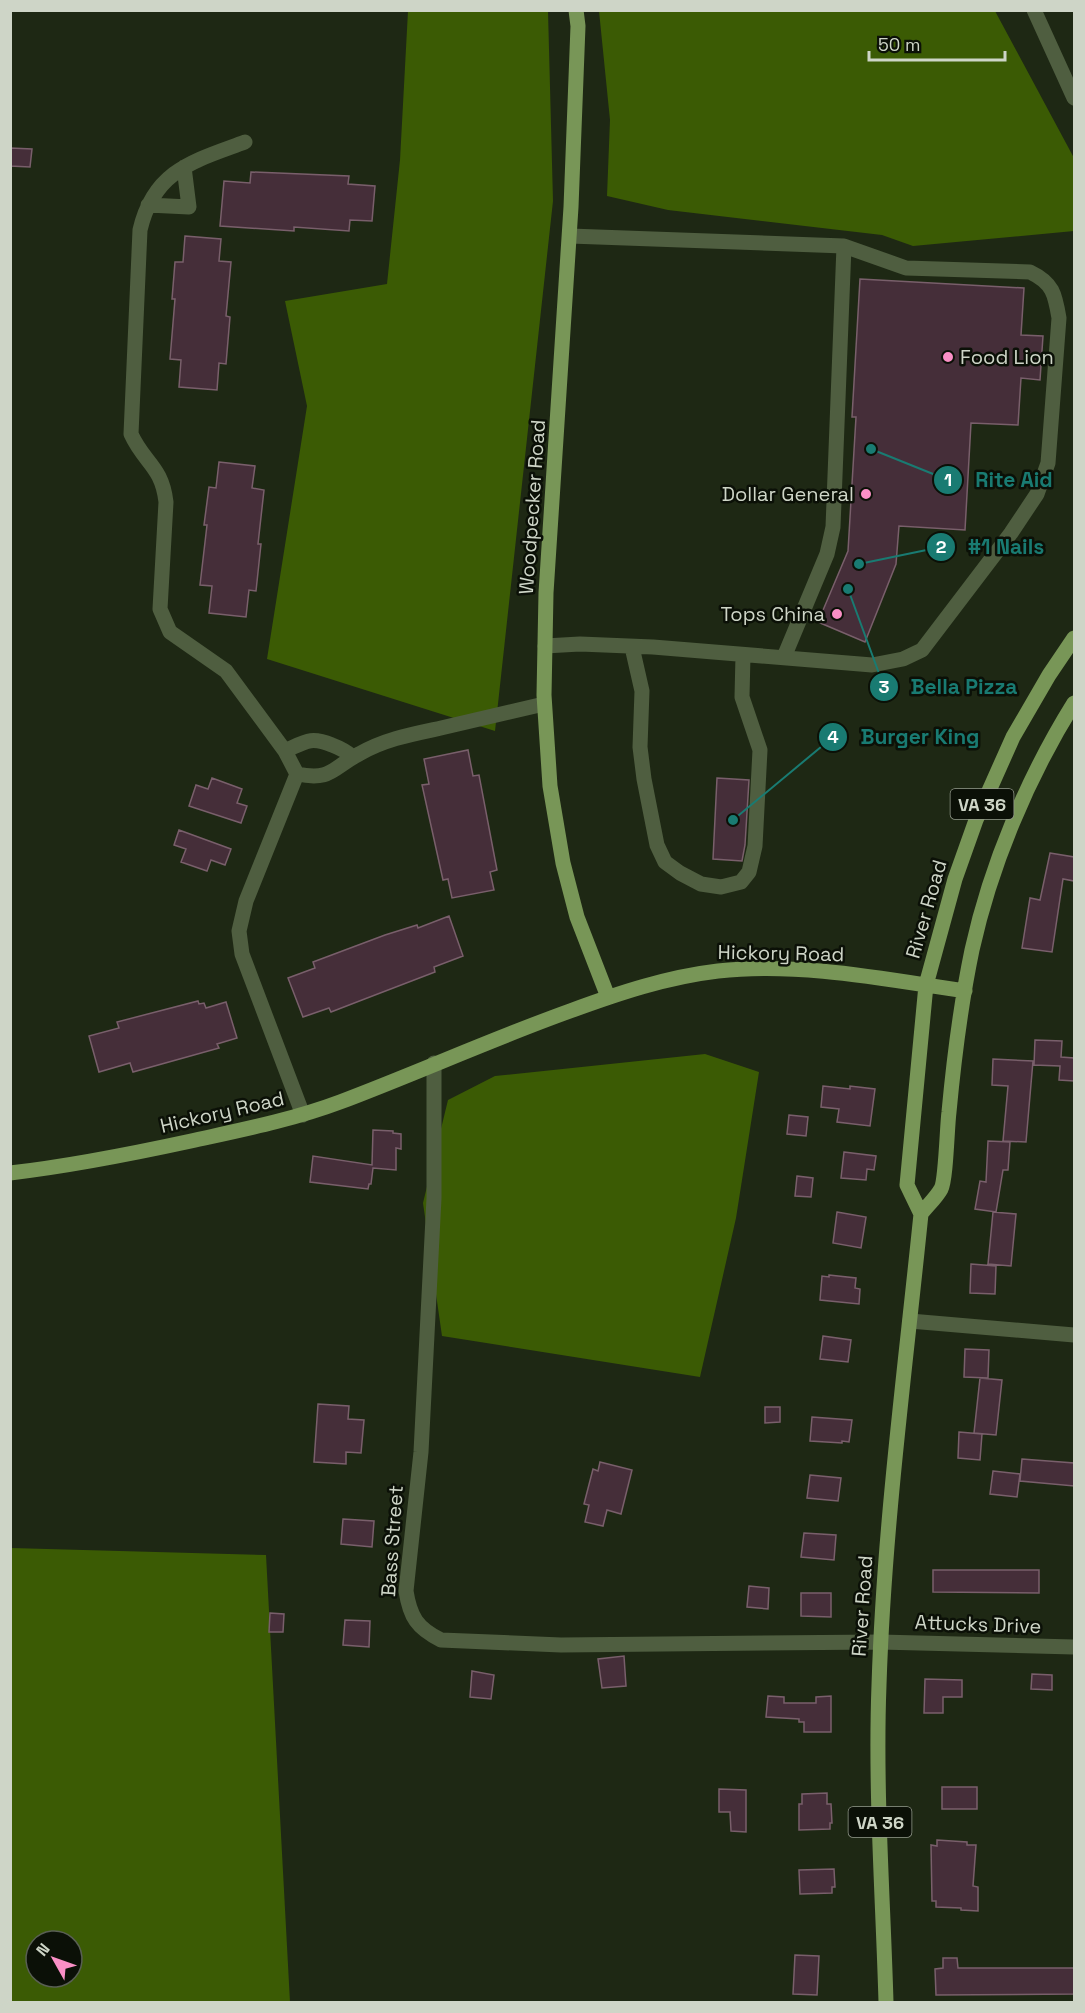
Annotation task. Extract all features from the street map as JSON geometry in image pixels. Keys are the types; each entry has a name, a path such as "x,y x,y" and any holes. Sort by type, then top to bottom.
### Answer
{"main road":[{"name":"Woodpecker Road","path":"576,10 578,26 570,236 545,646 544,704 550,786 563,863 577,917 608,997"},
{"name":"River Road","path":"886,2002 879,1805 880,1642 884,1575 921,1214 907,1185 926,985 955,879 993,778 1032,704 1074,638"},
{"name":"VA 36","path":"921,1214 942,1188 949,1109 965,991 980,918 1003,848 1041,762 1074,703"},
{"name":"Hickory Road","path":"10,1173 121,1156 303,1115 608,997 647,984 679,977 742,970 824,972 965,991"}],"street":[{"path":"1034,10 1074,98"},
{"path":"245,142 184,167 160,186 148,205 140,230 130,421 131,434 137,446 159,472 165,486 160,609 170,632 226,670 285,751 297,774 246,901 239,931 242,954 303,1115"},
{"path":"148,205 189,207 184,167"},
{"path":"545,646 580,644 653,647 872,665 903,659 922,650 1011,533 1037,494 1048,463 1059,318 1056,298 1046,280 1030,272 906,268 844,246 570,236"},
{"path":"784,657 827,554 833,527 844,246"},
{"path":"632,647 642,691 640,747 644,779 657,845 664,862 701,884 721,887 741,882 749,872 755,846 760,750 742,697 743,655"},
{"path":"297,774 310,777 325,775 335,771 353,757 388,740 544,704"},
{"path":"285,751 307,741 318,739 346,750 353,757"},
{"name":"Bass Street","path":"434,1063 432,1245 421,1452 406,1591 409,1608 417,1624 428,1634 441,1640 561,1645 880,1642"},
{"path":"910,1321 1074,1335"},
{"name":"Attucks Drive","path":"880,1642 1074,1647"}],"green space":[{"path":"408,11 548,11 553,201 495,731 267,659 307,406 285,301 387,284 400,160"},
{"path":"599,11 995,11 1074,158 1074,231 913,246 882,235 668,210 607,196 610,120"},
{"path":"705,1054 759,1072 736,1218 700,1377 442,1336 423,1203 448,1100 495,1076"},
{"path":"11,1548 266,1555 290,2002 11,2002"}],"building":[{"path":"10,148 32,149 30,167 10,166"},
{"path":"251,172 349,176 348,184 375,186 372,221 350,220 349,231 294,227 294,231 220,226 224,181 250,183"},
{"path":"185,236 221,239 219,261 231,262 226,316 230,317 226,364 219,363 217,390 179,387 181,360 170,359 175,299 172,299 175,262 183,262"},
{"path":"860,279 1024,288 1021,335 1043,336 1040,380 1021,378 1018,425 971,423 965,530 899,526 896,564 865,642 818,622 848,551 856,417 852,417"},
{"path":"219,462 255,466 252,488 264,490 256,591 249,590 246,617 209,613 212,586 200,585 209,487 216,488"},
{"path":"468,750 473,776 479,775 497,870 490,872 494,890 452,898 448,879 443,880 422,785 429,784 424,759"},
{"path":"212,778 242,789 237,803 247,806 241,823 189,806 196,785 208,789"},
{"path":"717,778 749,780 742,861 713,859"},
{"path":"179,830 231,849 225,865 211,860 207,871 181,862 186,849 174,845"},
{"path":"1050,853 1074,857 1074,881 1063,879 1052,952 1022,948 1030,898 1040,900"},
{"path":"449,916 463,956 434,967 435,972 331,1012 329,1008 303,1017 288,978 315,968 313,962 385,935 417,925 418,928"},
{"path":"198,1001 199,1004 204,1003 206,1008 226,1002 237,1038 217,1044 219,1048 133,1072 130,1063 99,1072 89,1036 119,1028 117,1022"},
{"path":"1035,1040 1062,1041 1061,1057 1074,1058 1074,1081 1059,1080 1060,1066 1034,1065"},
{"path":"993,1059 1033,1061 1026,1142 1003,1141 1008,1086 992,1085"},
{"path":"823,1086 875,1089 870,1126 837,1122 839,1109 821,1107"},
{"path":"789,1115 808,1117 806,1136 787,1134"},
{"path":"373,1130 393,1131 393,1133 401,1134 401,1149 396,1148 396,1170 373,1168 368,1189 310,1182 313,1156 372,1165"},
{"path":"988,1141 1010,1142 1008,1170 1003,1170 996,1212 975,1209 980,1181 986,1182"},
{"path":"844,1152 876,1156 874,1170 867,1169 866,1180 841,1178"},
{"path":"797,1176 813,1178 811,1197 795,1196"},
{"path":"837,1212 866,1217 861,1248 833,1243"},
{"path":"993,1212 1016,1214 1011,1266 988,1264"},
{"path":"971,1264 996,1266 995,1294 970,1293"},
{"path":"829,1275 856,1278 855,1288 860,1289 859,1304 820,1300 822,1276 829,1277"},
{"path":"823,1336 851,1340 848,1362 820,1359"},
{"path":"965,1349 989,1350 988,1378 964,1377"},
{"path":"980,1378 1002,1380 996,1435 974,1433"},
{"path":"318,1404 349,1406 348,1419 364,1420 361,1453 346,1452 346,1464 314,1462"},
{"path":"765,1407 780,1407 780,1422 765,1423"},
{"path":"812,1417 852,1420 849,1442 810,1441"},
{"path":"959,1432 982,1434 980,1460 958,1458"},
{"path":"1022,1459 1074,1463 1074,1486 1020,1481"},
{"path":"600,1462 632,1470 621,1514 607,1510 603,1526 585,1522 589,1505 584,1504 593,1469 598,1471"},
{"path":"993,1471 1020,1474 1017,1497 990,1494"},
{"path":"810,1475 841,1478 838,1501 807,1498"},
{"path":"343,1519 374,1521 372,1547 341,1544"},
{"path":"804,1533 836,1535 834,1560 801,1557"},
{"path":"933,1570 1039,1570 1039,1593 933,1592"},
{"path":"749,1586 769,1588 768,1609 747,1607"},
{"path":"801,1593 831,1593 831,1617 801,1616"},
{"path":"270,1613 284,1614 283,1632 269,1632"},
{"path":"345,1620 370,1621 369,1647 343,1645"},
{"path":"624,1656 626,1686 602,1688 598,1659"},
{"path":"472,1671 494,1675 491,1699 470,1697"},
{"path":"1032,1674 1052,1675 1052,1690 1031,1689"},
{"path":"925,1679 962,1680 962,1697 943,1697 943,1713 924,1713"},
{"path":"768,1696 784,1697 784,1703 816,1703 816,1697 831,1696 831,1732 804,1732 804,1722 799,1722 799,1719 766,1717"},
{"path":"942,1787 977,1787 977,1809 942,1809"},
{"path":"719,1789 746,1790 746,1832 731,1831 730,1812 719,1812"},
{"path":"827,1793 827,1804 831,1804 830,1829 799,1830 799,1804 802,1804 802,1794"},
{"path":"937,1840 967,1842 967,1845 976,1845 973,1886 978,1887 978,1911 936,1907 936,1901 932,1901 931,1845 937,1846"},
{"path":"834,1869 835,1887 832,1887 832,1893 800,1894 799,1870"},
{"path":"795,1955 819,1956 817,1995 793,1994"},
{"path":"943,1958 957,1958 958,1968 1074,1968 1074,1994 936,1995 935,1969 943,1968"}],"place":[{"name":"Food Lion","path":"948,357"},
{"name":"Rite Aid","path":"871,449"},
{"name":"Dollar General","path":"866,494"},
{"name":"#1 Nails","path":"859,564"},
{"name":"Bella Pizza","path":"848,589"},
{"name":"Tops China","path":"837,614"},
{"name":"Burger King","path":"733,820"}]}
